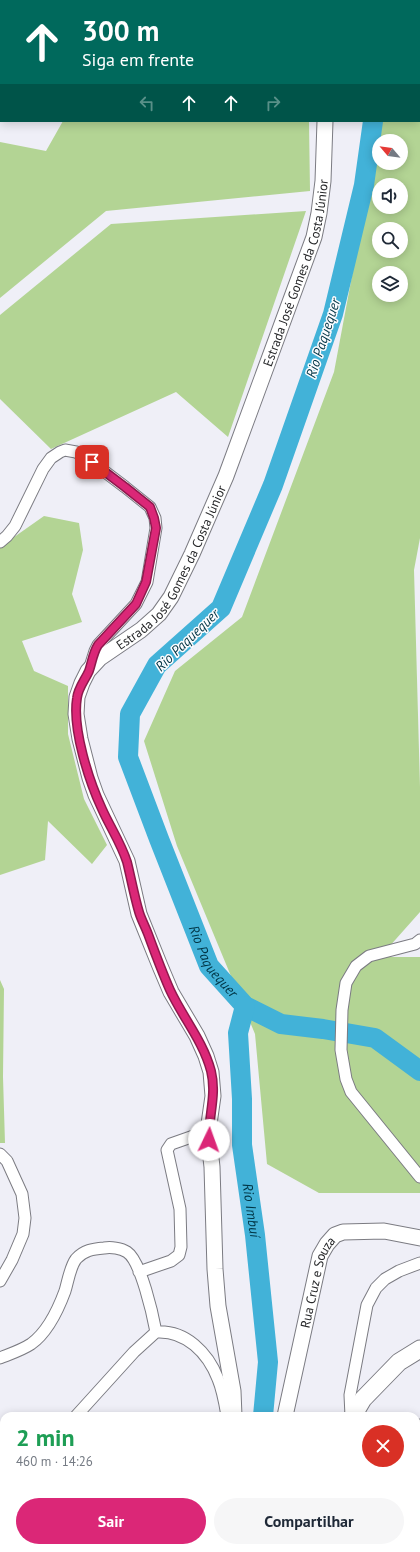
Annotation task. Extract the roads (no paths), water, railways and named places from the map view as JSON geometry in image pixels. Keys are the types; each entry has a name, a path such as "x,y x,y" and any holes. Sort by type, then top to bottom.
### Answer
{"main road":[{"path":"355,1412 363,1399 399,1362 420,1348"}],"street":[{"name":"Estrada José Gomes da Costa Júnior","path":"234,1412 233,1391 218,1306 215,1269 212,1167 208,1131 213,1086 206,1056 197,1036 171,992 160,966 140,914 124,854 96,795 90,778 80,739 76,714 77,697 82,682 88,671 100,658 141,630 159,614 171,597 192,554 226,476 314,237 323,181 325,122"},
{"path":"0,542 15,526 43,469 51,458 65,450 76,452 92,462 150,507 156,528 146,582 136,604 98,645 88,671"},
{"path":"420,940 415,944 369,956 356,966 346,983 342,1010 341,1050 346,1079 351,1092 420,1177"},
{"path":"139,1272 172,1261 179,1255 181,1247 180,1209 167,1150 168,1147 171,1144 208,1131"},
{"path":"0,1281 15,1254 23,1234 25,1218 22,1194 3,1157"},
{"name":"Rua Cruz e Souza","path":"286,1412 320,1256 327,1244 335,1235 343,1232 384,1231 420,1238"},
{"path":"0,1358 30,1344 43,1333 60,1304 76,1260 84,1252 92,1249 109,1247 119,1249 127,1252 133,1258 153,1316 156,1332"},
{"path":"352,1412 351,1388 367,1305 376,1288 386,1279 399,1271 420,1263"},
{"path":"80,1412 134,1352 156,1332 172,1333 192,1342 206,1356 218,1379 226,1412"}],"waterway":[{"name":"Rio Paquequer","path":"373,122 364,185 333,314 273,485 221,608 157,665 130,714 128,757 209,966 245,1006 281,1024 323,1029 375,1038 420,1071"},
{"name":"Rio Imbuí","path":"245,1006 238,1033 242,1099 242,1145 255,1235 268,1362 263,1412"}]}
